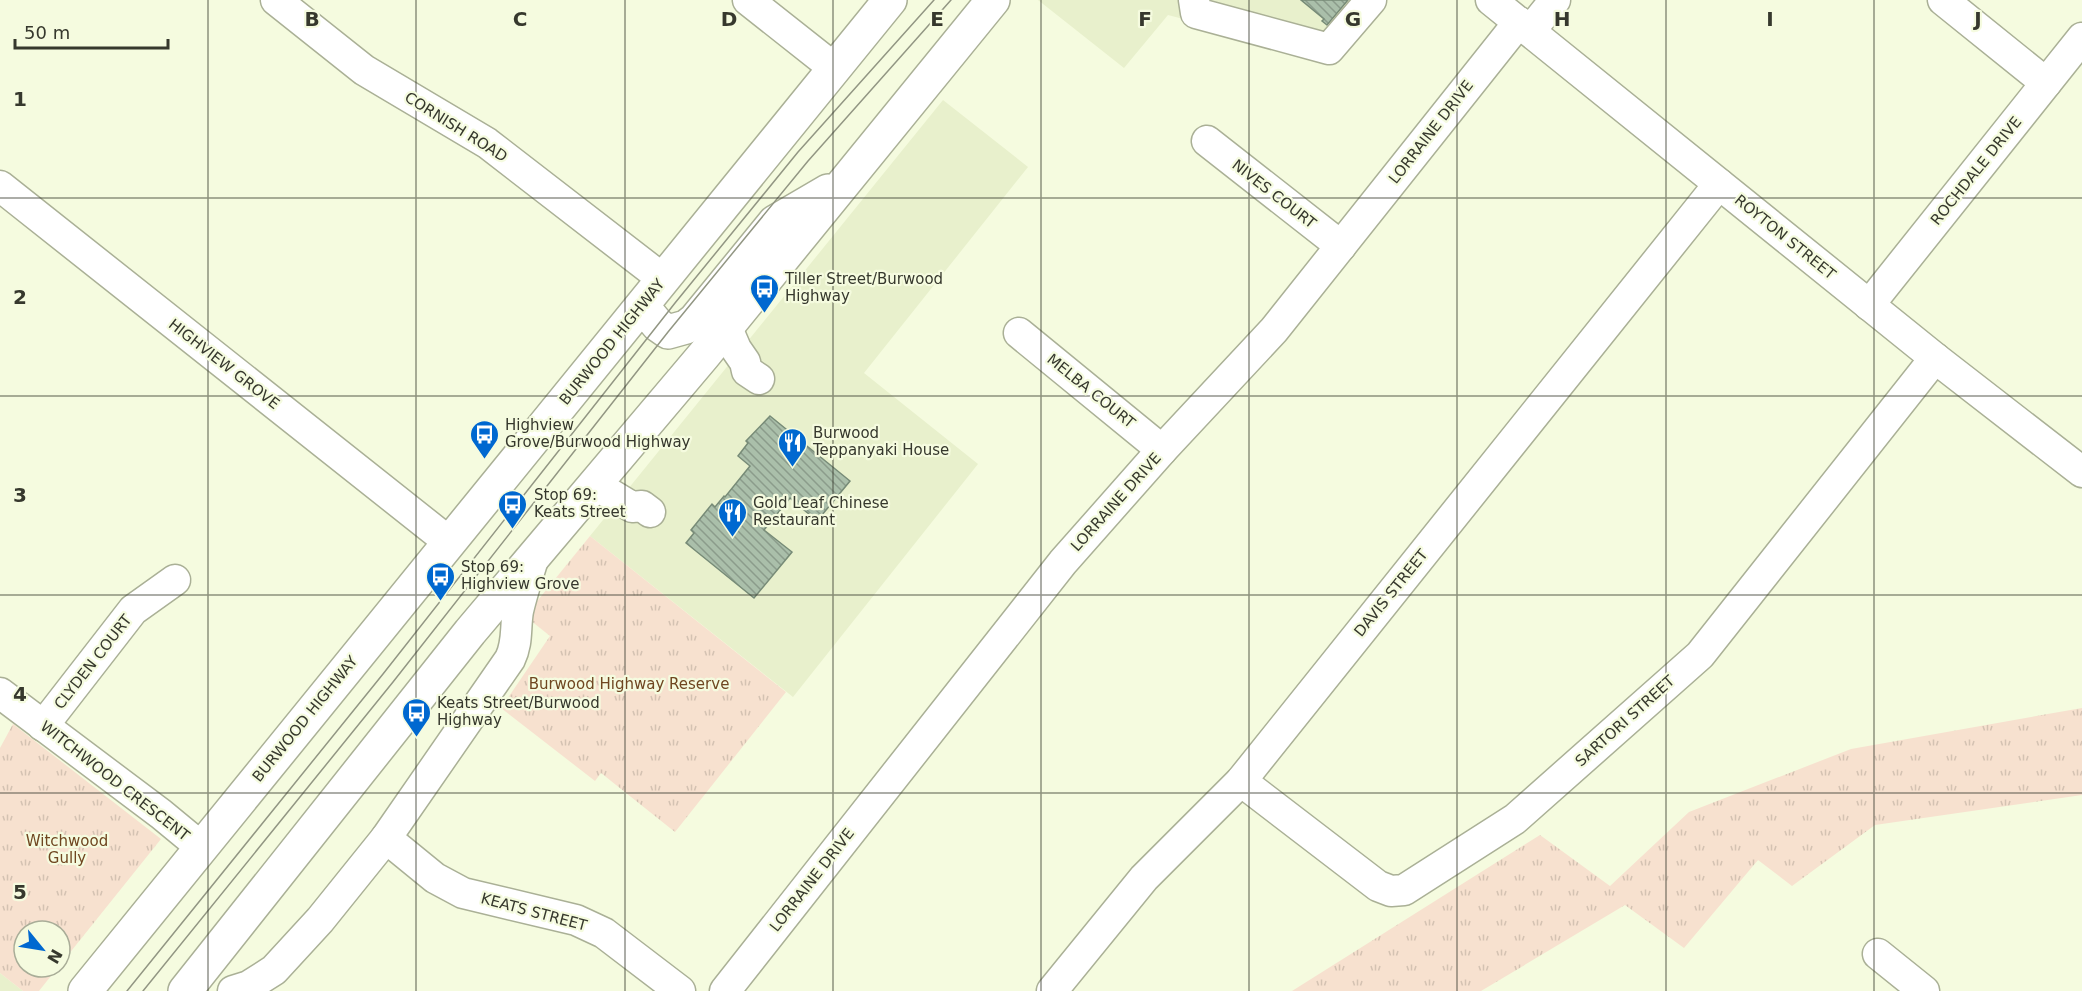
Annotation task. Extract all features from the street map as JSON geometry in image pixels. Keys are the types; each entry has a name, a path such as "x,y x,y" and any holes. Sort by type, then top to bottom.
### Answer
{"highway":[{"name":"BURWOOD HIGHWAY","path":"85,991 890,0"},
{"path":"185,991 397,722 535,553 704,356 993,0"},
{"path":"642,306 668,333 686,327 705,308 775,222 845,181"}],"street":[{"name":"CORNISH ROAD","path":"276,0 364,70 487,142 663,279"},
{"path":"748,0 834,68"},
{"path":"1194,0 1196,12 1329,49 1371,0"},
{"name":"ROYTON STREET","path":"1491,0 1935,358 2082,472"},
{"name":"LORRAINE DRIVE","path":"724,991 1063,562 1162,450 1274,330 1524,26 1554,0"},
{"path":"1943,0 2046,82"},
{"name":"ROCHDALE DRIVE","path":"1869,305 2082,38"},
{"name":"NIVES COURT","path":"1207,141 1341,246"},
{"name":"DAVIS STREET","path":"1052,991 1144,878 1240,781 1719,184"},
{"name":"HIGHVIEW GROVE","path":"0,186 449,542"},
{"path":"704,356 736,372 753,375 736,349 727,328"},
{"name":"MELBA COURT","path":"1019,333 1162,450"},
{"name":"SARTORI STREET","path":"1240,781 1378,886 1391,891 1404,890 1515,819 1700,655 1935,358"},
{"path":"594,484 632,507 646,509 641,498 627,486 617,458"},
{"path":"233,991 257,981 280,964 320,920 386,838 510,659 517,641 517,619 521,598 535,553"},
{"name":"CLYDEN COURT","path":"44,726 133,609 175,580"},
{"name":"WITCHWOOD CRESCENT","path":"0,693 161,814 201,847"},
{"name":"KEATS STREET","path":"386,838 435,878 463,893 576,920 604,933 680,991"},
{"path":"1878,954 1924,991"}],"shaded area":[{"path":"1038,0 1378,0 1332,58 1168,15 1124,68"},
{"path":"943,100 1028,167 864,373 978,464 793,697 590,536"},
{"path":"0,973 23,991 0,991"}],"green space":[{"name":"Burwood Highway Reserve","path":"590,536 786,692 675,832 601,773 595,781 501,708 550,636 525,616"},
{"path":"2082,708 2082,795 1875,825 1792,886 1758,860 1684,948 1625,905 1481,991 1292,991 1540,835 1610,886 1689,812 1851,749"},
{"name":"Witchwood Gully","path":"13,724 161,839 72,950 72,919 12,919 12,979 48,979 39,991 23,991 0,973 0,748"}],"building":[{"path":"1301,0 1348,0 1327,25 1322,21 1324,19"},
{"path":"770,416 850,481 817,521 790,498 764,530 792,552 754,598 686,543 694,533 691,530 712,504 715,507 725,497 750,466 738,456 748,443 746,441"}],"tram line":[{"path":"127,991 383,674 675,303 798,152 934,0"},
{"path":"143,991 393,682 668,332 808,161 951,0"}],"place":[{"name":"Tiller Street/Burwood Highway","path":"764,314"},
{"name":"Highview Grove/Burwood Highway","path":"484,460"},
{"name":"Burwood Teppanyaki House","path":"792,468"},
{"name":"Stop 69: Keats Street","path":"513,530"},
{"name":"Gold Leaf Chinese Restaurant","path":"732,538"},
{"name":"Stop 69: Highview Grove","path":"440,602"},
{"name":"Keats Street/Burwood Highway","path":"416,738"}]}
